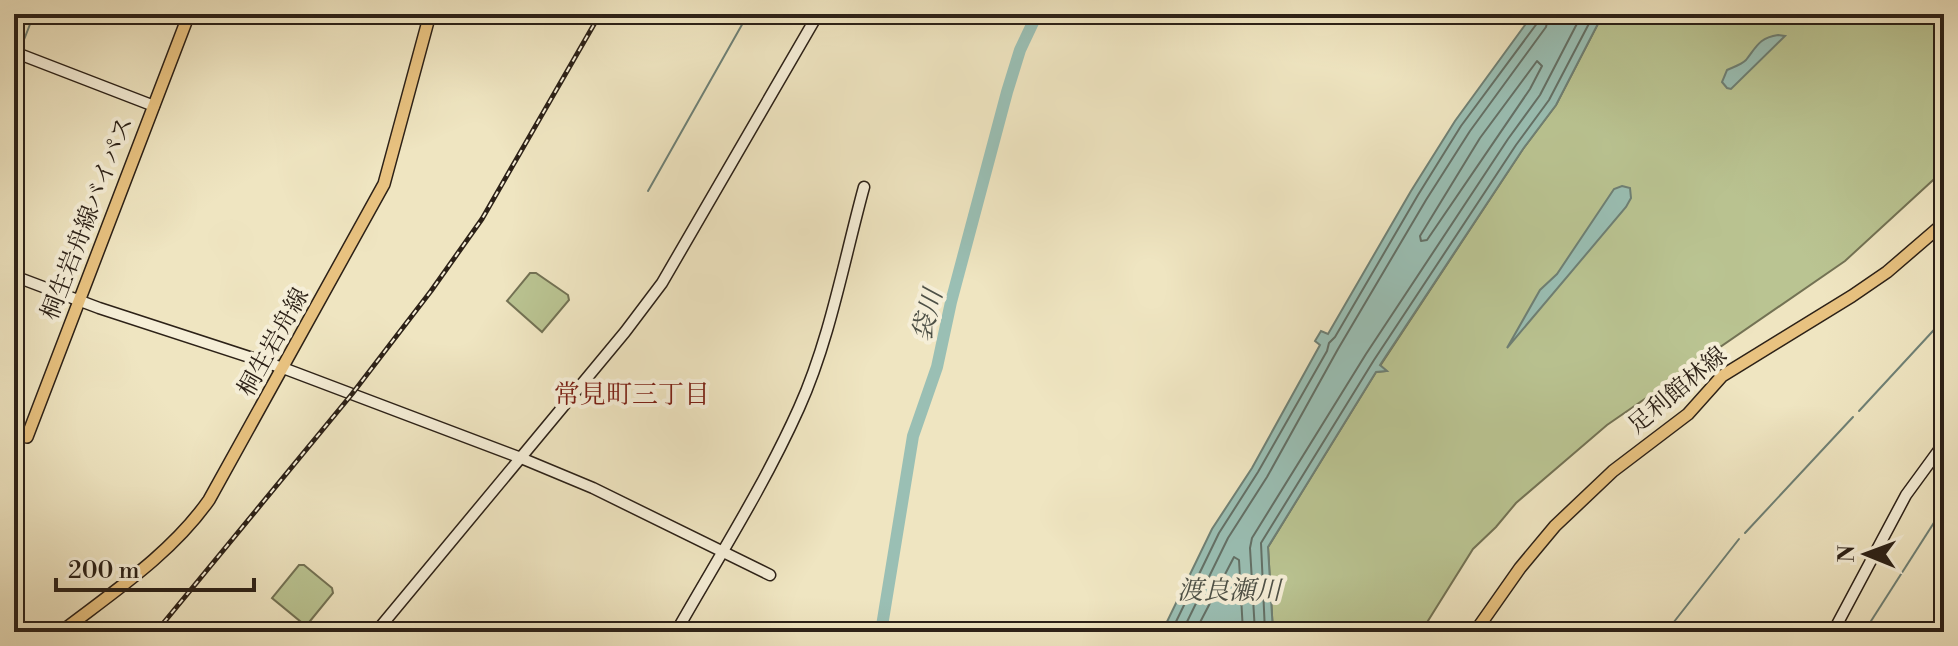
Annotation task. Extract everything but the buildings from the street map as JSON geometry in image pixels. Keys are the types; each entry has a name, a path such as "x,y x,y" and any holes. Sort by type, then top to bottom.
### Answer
{"main road":[{"name":"桐生岩舟線バイパス","path":"27,437 189,14"},
{"name":"桐生岩舟線","path":"61,632 155,558 197,518 227,470 384,184 430,14"},
{"name":"足利館林線","path":"1475,632 1520,568 1577,503 1639,450 1688,414 1722,376 1887,272 1944,223"}],"street":[{"path":"376,632 662,283 818,14"},
{"path":"14,52 154,106"},
{"path":"676,632 776,456 810,381 864,187"},
{"path":"14,276 79,301 283,368 521,458 593,488 770,575"},
{"path":"1833,632 1906,495 1944,443"}],"green space":[{"path":"1603,14 1944,14 1944,170 1845,261 1607,425 1516,503 1473,549 1421,632 1273,632 1268,547 1376,372 1386,371 1380,366 1523,149 1556,105"},
{"path":"530,273 536,273 568,295 569,300 542,332 507,301"},
{"path":"299,565 304,565 332,588 333,593 306,626 272,598"}],"water":[{"name":"渡良瀬川","path":"1533,14 1603,14 1556,105 1523,149 1380,365 1387,371 1376,372 1268,547 1273,632 1162,632 1212,529 1252,468 1320,345 1315,341 1321,331 1328,334 1455,121"},
{"path":"1778,35 1785,36 1731,89 1727,88 1722,82 1727,70 1744,62 1762,41"},
{"path":"1622,186 1630,188 1631,198 1626,207 1507,348 1540,290 1557,274 1614,189"}],"waterway":[{"path":"20,50 34,14"},
{"path":"648,191 748,14"},
{"name":"袋川","path":"881,632 913,436 937,367 951,302 1007,92 1020,50 1037,14"},
{"path":"1937,14 1944,107"},
{"path":"14,66 18,56"},
{"path":"1859,411 1944,319"},
{"path":"1745,533 1853,417"},
{"path":"1864,632 1944,507"},
{"path":"1666,632 1739,539"}],"railway":[{"path":"156,632 352,394 431,291 482,219 600,14"}],"district":[{"name":"常見町三丁目","path":"632,394"}]}
